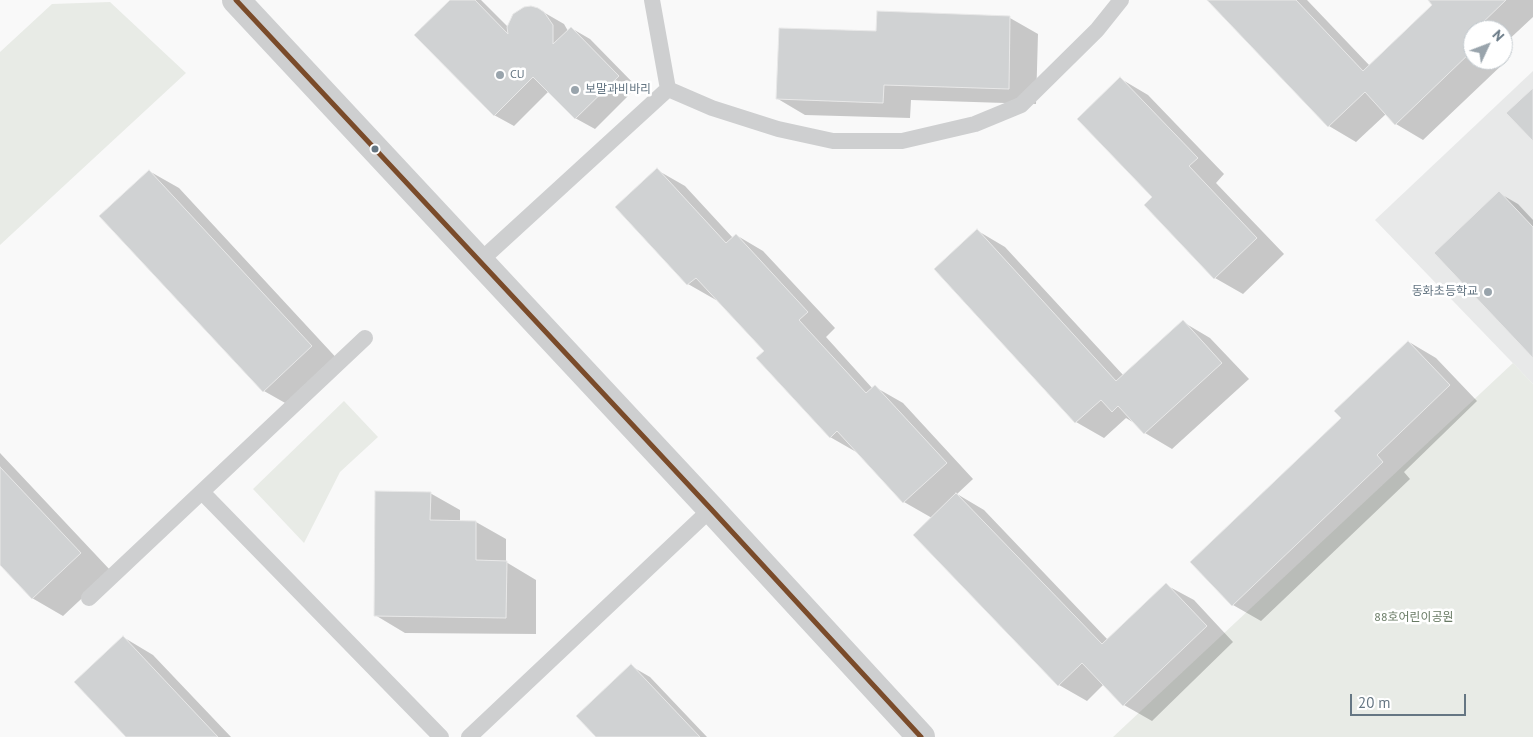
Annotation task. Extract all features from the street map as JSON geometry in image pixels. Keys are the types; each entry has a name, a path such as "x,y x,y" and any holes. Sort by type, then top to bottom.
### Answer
{"street":[{"path":"236,0 921,737"}],"lane":[{"path":"652,0 668,89"},
{"path":"668,89 712,108 778,129 833,141 902,141 975,124 1022,105 1097,30 1121,0"},
{"path":"480,261 668,89"},
{"path":"89,598 365,338"},
{"path":"202,492 441,737"},
{"path":"469,737 711,509"}],"shaded area":[{"name":"동화초등학교","path":"1533,71 1533,384 1375,220"}],"green space":[{"path":"110,2 186,73 0,245 0,52 52,4"},
{"name":"88호어린이공원","path":"1513,363 1533,384 1533,737 1113,737"},
{"path":"344,401 378,437 340,472 304,543 253,489"}],"building":[{"path":"450,0 475,0 508,34 507,27 513,14 524,7 538,8 544,12 553,25 553,44 571,27 619,76 575,119 533,77 494,116 414,35"},
{"path":"1207,0 1296,0 1363,71 1432,5 1428,0 1506,0 1485,20 1463,20 1463,60 1395,125 1365,92 1328,127"},
{"path":"877,11 1010,16 1009,89 884,85 883,103 776,99 779,28 876,31"},
{"path":"1120,77 1198,158 1189,166 1257,238 1214,279 1144,205 1152,197 1077,119"},
{"path":"1533,88 1533,141 1506,113"},
{"path":"657,168 726,243 736,234 808,312 799,320 866,393 875,385 947,463 903,503 837,431 830,438 756,358 764,351 696,278 687,285 615,207"},
{"path":"149,170 312,346 263,392 99,216"},
{"path":"1499,191 1533,227 1533,358 1434,253"},
{"path":"977,229 1116,381 1183,320 1222,363 1144,434 1118,406 1112,412 1101,400 1075,423 934,269"},
{"path":"1408,341 1450,385 1377,455 1383,462 1232,606 1190,562 1341,418 1334,411"},
{"path":"0,467 81,553 32,599 0,565"},
{"path":"375,491 431,492 430,520 476,521 476,560 507,561 506,618 374,616"},
{"path":"956,493 1102,644 1166,583 1207,626 1123,706 1082,663 1058,686 913,535"},
{"path":"123,636 218,737 126,737 74,682"},
{"path":"631,664 700,737 596,737 576,716"}],"transit line":[{"name":"20","path":"236,0 921,737"}],"place":[{"name":"CU","path":"500,75"},
{"name":"보말과비바리","path":"575,90"},
{"name":"동화초등학교","path":"1488,292"}]}
